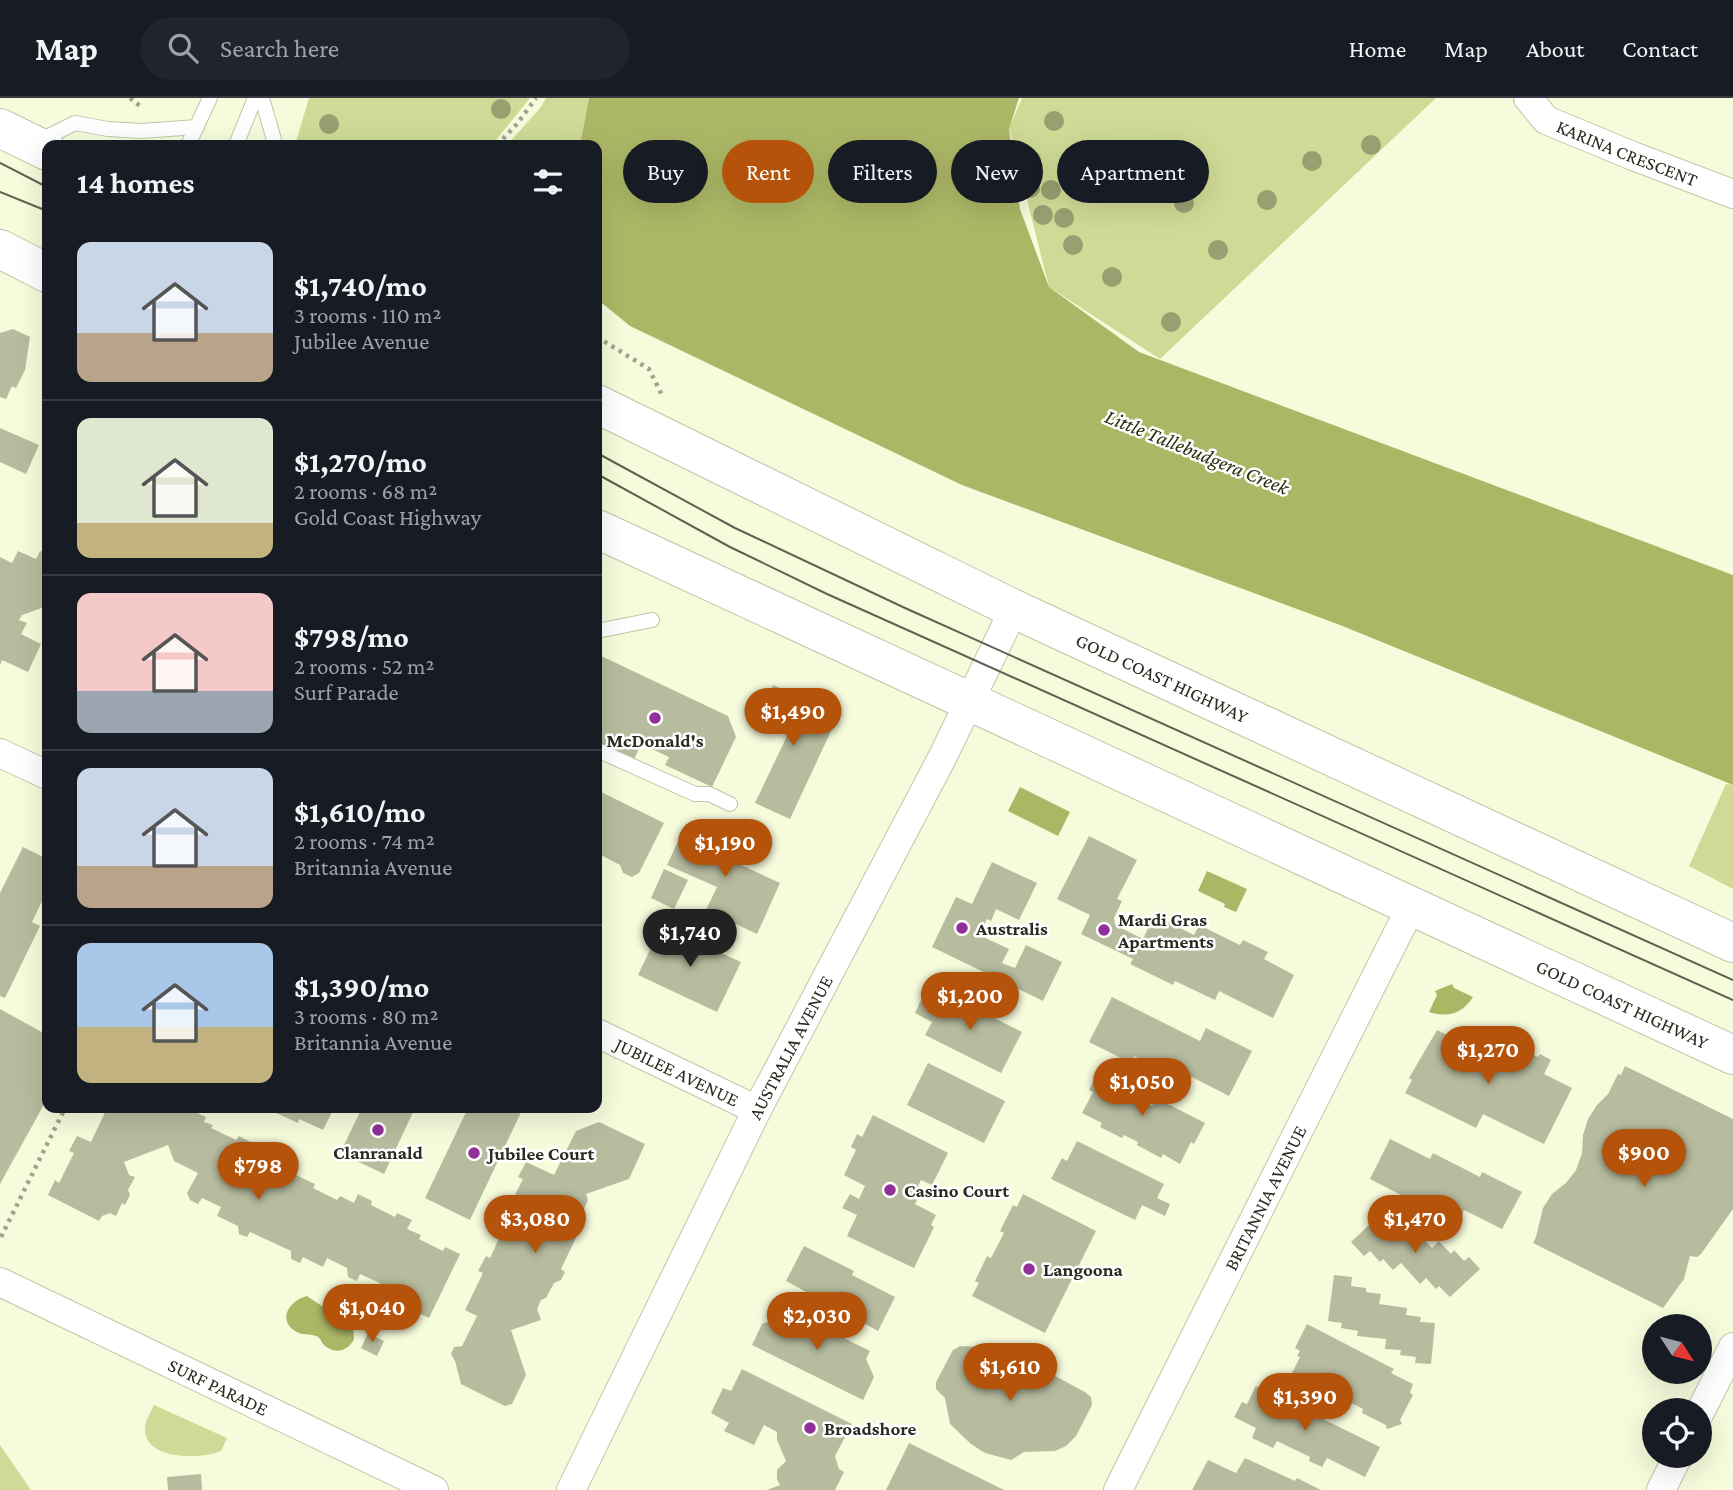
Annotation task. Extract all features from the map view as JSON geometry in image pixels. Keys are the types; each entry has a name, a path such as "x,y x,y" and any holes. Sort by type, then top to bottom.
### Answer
{"highway":[{"path":"0,249 42,270"},
{"name":"GOLD COAST HIGHWAY","path":"602,406 1014,609 1733,943"},
{"name":"GOLD COAST HIGHWAY","path":"602,531 1733,1055"}],"street":[{"name":"KARINA CRESCENT","path":"1528,98 1546,120 1733,194"},
{"name":"AUSTRALIA AVENUE","path":"571,1490 757,1110 942,758 1014,609"},
{"path":"0,753 42,773"},
{"name":"BRITANNIA AVENUE","path":"1118,1490 1412,905"},
{"name":"JUBILEE AVENUE","path":"602,1035 757,1110"},
{"name":"SURF PARADE","path":"0,1282 434,1490"},
{"path":"1707,1398 1733,1347"},
{"path":"1661,1490 1672,1468"}],"lane":[{"path":"190,140 210,98"},
{"path":"238,140 255,98"},
{"path":"262,98 274,140"},
{"path":"27,141 75,122 108,130 141,131 197,127"},
{"path":"602,630 652,620"},
{"path":"602,752 695,794 709,794 730,803"}],"path":[{"path":"130,98 140,106"},
{"path":"502,140 536,98"},
{"path":"602,340 649,369 666,404"},
{"path":"1,1237 63,1113"}],"shaded area":[{"path":"309,98 530,98 496,140 296,140"},
{"path":"546,98 589,98 581,140 511,140"},
{"path":"1022,98 1436,98 1160,359 1049,287 1028,203 1043,203 1043,140 1012,140 1009,128"},
{"path":"1726,784 1733,785 1733,889 1689,866"},
{"path":"154,1405 227,1438 221,1451 189,1456 164,1452 155,1447 148,1440 145,1430"},
{"path":"0,1445 31,1490 0,1490"}],"water":[{"name":"Little Tallebudgera Creek","path":"589,98 1019,98 1009,129 1011,140 951,140 951,203 1019,203 1049,287 1139,352 1733,575 1733,785 1340,625 962,485 630,326 602,303 602,140 581,140"},
{"path":"1020,787 1070,812 1058,836 1008,811"},
{"path":"1207,871 1247,889 1236,912 1198,891"},
{"path":"1452,984 1454,988 1473,997 1469,1003 1454,1013 1442,1015 1429,1012 1437,995 1435,991"},
{"path":"307,1296 353,1327 354,1339 348,1347 331,1350 319,1338 298,1333 290,1326 286,1316 288,1310 295,1301"}],"building":[{"path":"13,329 30,337 25,370 16,388 12,386 6,399 0,397 0,333"},
{"path":"0,428 39,445 26,474 0,462"},
{"path":"18,551 36,559 42,552 42,608 22,615 19,620 27,623 21,634 41,644 28,672 2,660 0,665 0,557 12,563"},
{"path":"602,656 728,716 736,737 712,787 665,765 669,757 641,744 633,762 602,746"},
{"path":"773,685 838,716 790,819 755,803 788,734 757,720"},
{"path":"602,792 664,823 639,873 632,877 623,873 620,865 602,856"},
{"path":"686,824 734,846 728,859 780,883 757,934 706,910 717,887 667,865"},
{"name":"Mardi Gras Apartments","path":"1089,836 1137,860 1117,899 1122,901 1114,918 1115,925 1143,939 1154,915 1194,935 1199,925 1240,945 1243,940 1268,952 1264,959 1294,975 1273,1018 1219,991 1215,1000 1175,981 1173,985 1130,964 1133,959 1081,934 1090,915 1057,899"},
{"path":"23,847 42,856 42,901 32,922 40,926 5,998 0,996 0,893"},
{"name":"Australis","path":"992,862 1037,883 1019,920 996,909 991,921 987,919 979,935 1009,949 1002,963 1015,968 1026,945 1062,962 1043,1001 932,947 956,897 972,904"},
{"path":"664,869 688,880 674,909 651,898"},
{"path":"660,929 674,936 676,932 741,962 717,1012 638,975"},
{"path":"946,994 1022,1032 1001,1073 925,1035 932,1022 915,1013 921,1000 938,1009"},
{"path":"1112,997 1200,1041 1206,1028 1252,1051 1229,1096 1184,1073 1180,1080 1134,1056 1131,1063 1089,1042"},
{"path":"0,1009 42,1032 42,1108 0,1184"},
{"path":"1458,1029 1484,1042 1476,1058 1500,1070 1513,1045 1551,1060 1544,1074 1572,1088 1544,1144 1483,1114 1476,1128 1405,1093 1412,1080 1409,1078 1437,1030 1453,1038"},
{"path":"928,1063 1005,1101 984,1143 907,1105"},
{"path":"1625,1066 1733,1119 1733,1209 1701,1254 1697,1257 1690,1256 1684,1279 1663,1308 1533,1243 1543,1208 1552,1194 1566,1183 1576,1170 1588,1119"},
{"path":"1099,1070 1147,1094 1143,1102 1152,1106 1156,1098 1205,1123 1180,1164 1163,1154 1161,1158 1124,1135 1122,1138 1100,1127 1102,1123 1082,1113 1093,1092 1089,1090"},
{"path":"105,1113 197,1113 206,1117 204,1122 213,1125 211,1128 236,1140 239,1136 252,1143 248,1152 262,1159 261,1162 315,1184 313,1188 337,1200 340,1196 354,1203 358,1194 372,1201 371,1205 395,1217 397,1213 412,1220 407,1229 421,1235 419,1239 443,1251 445,1247 460,1254 429,1318 408,1308 405,1314 397,1310 396,1302 375,1292 380,1283 360,1274 357,1281 348,1277 347,1268 327,1258 323,1267 303,1257 300,1263 291,1259 291,1251 250,1232 247,1237 239,1234 238,1226 217,1216 221,1207 202,1198 198,1204 190,1200 187,1193 198,1173 174,1161 168,1145 124,1162 129,1175 135,1177 128,1190 130,1195 125,1205 122,1203 116,1216 110,1213 102,1216 99,1221 48,1195 55,1180 59,1183 74,1153 69,1151 77,1136 91,1142"},
{"path":"276,1113 332,1113 323,1130 299,1119 298,1123"},
{"name":"Clanranald","path":"360,1113 413,1113 384,1174 340,1153"},
{"name":"Jubilee Court","path":"466,1113 521,1113 470,1220 425,1198"},
{"name":"Casino Court","path":"873,1115 948,1153 932,1185 921,1180 912,1198 917,1200 915,1204 936,1215 931,1225 934,1227 914,1268 847,1236 857,1215 842,1208 850,1194 859,1199 865,1186 844,1175 856,1150 851,1147 857,1134 862,1137"},
{"path":"599,1122 645,1144 629,1179 586,1194 588,1200 581,1215 584,1221 561,1269 565,1272 561,1280 554,1283 546,1298 541,1300 537,1309 541,1320 511,1330 526,1375 512,1404 505,1406 461,1384 451,1354 454,1347 462,1346 477,1316 465,1310 483,1273 478,1271 486,1256 490,1258 501,1234 497,1232 503,1218 500,1216 507,1201 511,1203 523,1179 518,1177 526,1162 554,1175 576,1131"},
{"path":"1390,1139 1430,1159 1433,1153 1480,1177 1482,1172 1522,1192 1502,1229 1464,1210 1461,1217 1428,1200 1424,1207 1370,1179"},
{"path":"1077,1141 1164,1184 1157,1198 1170,1204 1165,1216 1142,1205 1135,1220 1051,1179 1062,1158 1067,1161"},
{"name":"Langoona","path":"1023,1194 1096,1231 1045,1333 972,1296 979,1283 975,1281 987,1256 991,1258 1004,1233 1000,1231 1013,1205 1017,1207"},
{"path":"1383,1212 1394,1224 1398,1220 1409,1232 1413,1228 1432,1248 1439,1241 1451,1254 1454,1250 1464,1261 1469,1257 1480,1269 1450,1297 1439,1286 1436,1289 1426,1278 1420,1284 1401,1263 1393,1270 1383,1259 1380,1262 1370,1251 1364,1256 1351,1242"},
{"path":"804,1246 854,1271 852,1275 895,1297 878,1331 786,1281"},
{"path":"1334,1275 1352,1277 1351,1286 1381,1294 1379,1304 1407,1308 1406,1315 1421,1317 1420,1322 1435,1323 1431,1364 1415,1363 1416,1357 1400,1355 1401,1350 1385,1349 1386,1339 1357,1336 1358,1331 1341,1328 1342,1323 1328,1321"},
{"path":"785,1309 870,1351 866,1359 874,1377 863,1400 752,1345 762,1324 780,1317"},
{"path":"1307,1324 1394,1369 1391,1373 1413,1384 1410,1393 1413,1395 1400,1420 1402,1424 1387,1429 1386,1425 1362,1413 1363,1409 1307,1380 1296,1383 1292,1373 1300,1351 1295,1348"},
{"path":"368,1333 384,1341 377,1356 361,1348"},
{"path":"960,1346 1003,1348 1085,1392 1091,1397 1092,1405 1076,1436 1066,1446 1055,1451 1024,1452 1011,1460 985,1453 971,1444 950,1424 945,1398 936,1389 936,1382 953,1350"},
{"name":"Broadshore","path":"742,1369 852,1424 835,1456 839,1469 844,1472 835,1490 767,1490 780,1485 777,1470 786,1461 777,1440 777,1432 764,1425 754,1445 724,1431 729,1423 711,1413 723,1388 731,1391"},
{"path":"1256,1386 1380,1447 1365,1477 1327,1458 1322,1467 1309,1461 1310,1457 1277,1441 1273,1448 1252,1438 1256,1428 1234,1417 1242,1402 1247,1404"},
{"path":"909,1443 1004,1490 886,1490"},
{"path":"1245,1458 1321,1490 1192,1490 1208,1460 1236,1473"},
{"path":"201,1474 202,1490 168,1490 167,1477"}],"tram line":[{"path":"0,163 42,184"},
{"path":"0,192 42,209"},
{"path":"602,456 735,528 905,608 1733,980"},
{"path":"602,477 730,547 827,594 1733,1000"}],"place":[{"name":"McDonald's","path":"655,718"},
{"name":"Australis","path":"962,928"},
{"name":"Mardi Gras Apartments","path":"1104,930"},
{"name":"Clanranald","path":"378,1130"},
{"name":"Jubilee Court","path":"474,1153"},
{"name":"Casino Court","path":"890,1190"},
{"name":"Langoona","path":"1029,1269"},
{"name":"Broadshore","path":"810,1428"}]}
